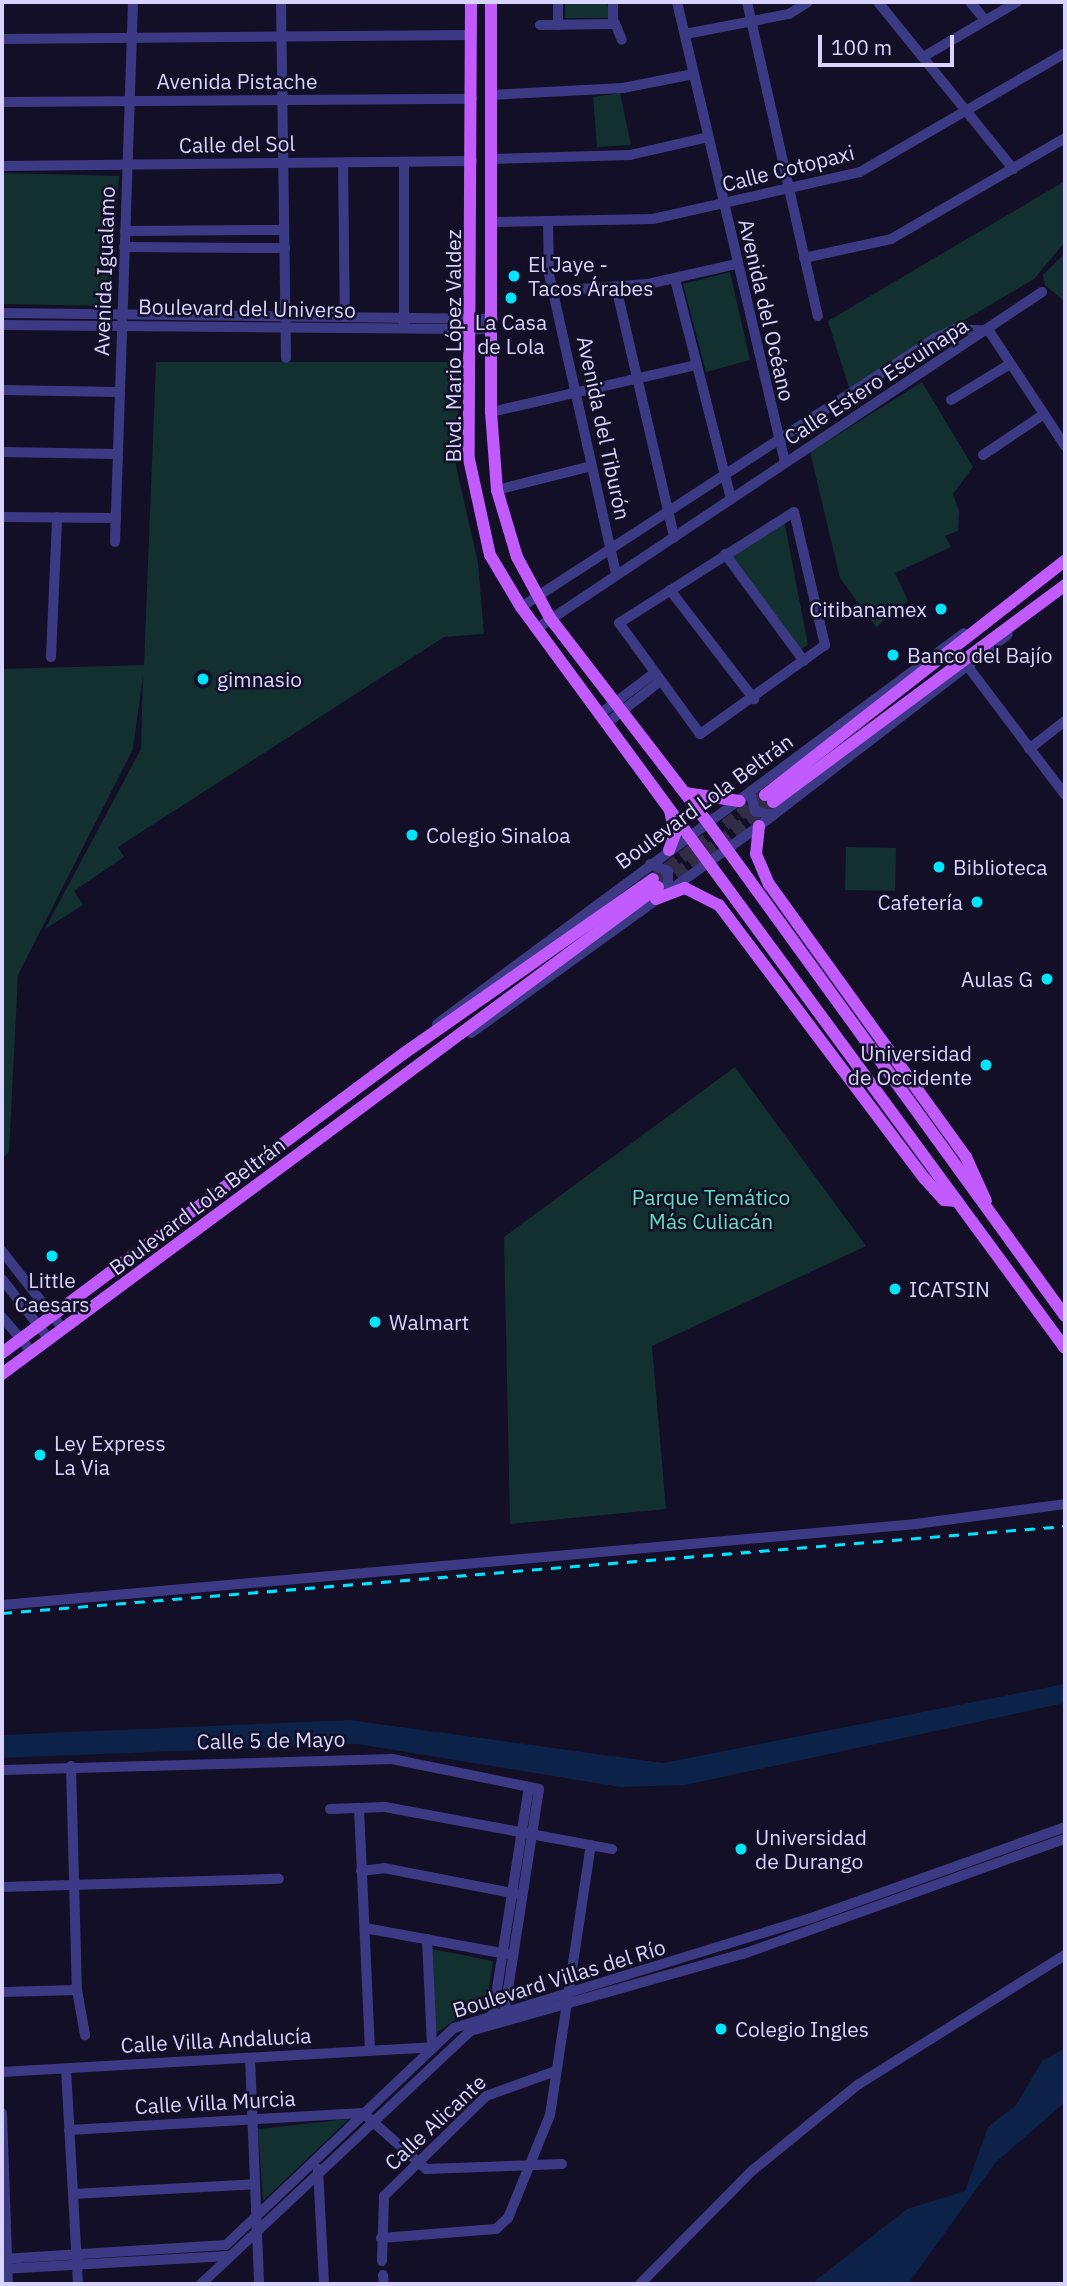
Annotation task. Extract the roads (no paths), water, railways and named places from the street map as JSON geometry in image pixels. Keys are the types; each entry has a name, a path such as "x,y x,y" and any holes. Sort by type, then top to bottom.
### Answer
{"main road":[{"name":"Blvd. Mario López Valdez","path":"471,2 474,324 468,424 474,497 490,555 536,629 691,833 1065,1348"},
{"name":"Blvd. Mario López Valdez","path":"491,2 491,412 497,490 538,597 550,618 707,822 722,850 988,1208"},
{"name":"Boulevard Lola Beltrán","path":"771,804 1065,561"},
{"name":"Boulevard Lola Beltrán","path":"771,804 1065,585"},
{"path":"684,793 738,801"},
{"path":"666,801 675,834 669,850"},
{"path":"759,826 756,854 763,875 966,1157 988,1208 1065,1316"},
{"path":"659,889 685,888 719,905 925,1179 944,1200 957,1201"},
{"name":"Boulevard Lola Beltrán","path":"2,1353 403,1054 659,889"},
{"name":"Boulevard Lola Beltrán","path":"2,1374 416,1070 467,1024 659,889"}],"street":[{"name":"Avenida Igualamo","path":"115,542 133,2"},
{"path":"281,2 286,358"},
{"path":"558,2 558,25"},
{"path":"613,2 615,23 622,40"},
{"name":"Avenida del Océano","path":"677,2 777,441 785,463"},
{"path":"747,2 818,316"},
{"path":"685,34 789,14 808,2"},
{"path":"878,2 1013,169"},
{"path":"971,2 985,20"},
{"path":"923,57 1017,2"},
{"path":"540,25 615,23"},
{"path":"2,39 282,35 472,36"},
{"name":"Calle Cotopaxi","path":"491,222 653,219 860,172 1065,53"},
{"path":"491,95 606,89 694,74"},
{"name":"Avenida Pistache","path":"2,102 472,99"},
{"path":"491,159 630,155 708,137"},
{"path":"804,258 891,239 1065,138"},
{"name":"Calle del Sol","path":"2,166 472,161"},
{"path":"404,162 404,323"},
{"path":"343,163 345,317"},
{"name":"Avenida del Tiburón","path":"548,221 554,291 616,573"},
{"path":"125,231 284,230"},
{"path":"124,247 285,248"},
{"path":"554,291 616,287 675,279 737,264"},
{"path":"675,279 721,477 731,499"},
{"path":"616,287 674,537"},
{"path":"1042,292 989,331 1065,446"},
{"name":"Boulevard del Universo","path":"2,313 121,320 493,324"},
{"name":"Boulevard del Universo","path":"286,322 345,317 404,323"},
{"name":"Boulevard del Universo","path":"2,325 121,320"},
{"name":"Calle Estero Escuinapa","path":"521,607 935,338 956,329 989,331"},
{"name":"Calle Estero Escuinapa","path":"536,629 616,573 989,331"},
{"path":"951,400 1010,364"},
{"path":"491,412 697,365"},
{"path":"2,390 118,392"},
{"path":"983,455 1044,414"},
{"path":"2,452 117,454"},
{"path":"497,490 592,466"},
{"path":"794,512 827,636 804,661 703,734 656,678 618,625 725,554 794,512"},
{"path":"2,517 116,518"},
{"path":"51,657 57,517"},
{"path":"725,554 804,661"},
{"name":"Boulevard Lola Beltrán","path":"403,1054 486,984 1033,586"},
{"path":"670,590 754,699"},
{"name":"Boulevard Lola Beltrán","path":"659,889 759,826 771,804 969,668 1044,601"},
{"path":"969,668 1065,795"},
{"path":"604,718 656,678"},
{"path":"1029,749 1065,721"},
{"path":"750,792 755,811 771,804"},
{"path":"649,864 668,871 659,889"},
{"path":"2,1251 63,1329"},
{"path":"2,1279 49,1339"},
{"path":"2,1317 32,1352"},
{"path":"2,1605 903,1525 1065,1504"},
{"name":"Calle 5 de Mayo","path":"2,1770 392,1759 534,1788 527,1833"},
{"path":"71,1766 77,1990 85,2035"},
{"path":"330,1809 385,1807 612,1849"},
{"path":"359,1808 370,2050"},
{"name":"Boulevard Villas del Río","path":"498,2017 568,1992 814,1917 1065,1827"},
{"path":"498,2017 527,1833"},
{"name":"Boulevard Villas del Río","path":"4,2264 226,2245 257,2215 374,2122 454,2028 566,2005 743,1954 1065,1839"},
{"path":"381,2238 504,2225 533,2166 556,2071 591,1845"},
{"path":"361,1871 384,1868 517,1894"},
{"path":"2,1887 279,1879"},
{"path":"365,1928 508,1954"},
{"path":"427,1939 435,2051"},
{"path":"640,2284 753,2171 859,2084 1065,1955"},
{"path":"2,1992 77,1990"},
{"name":"Calle Villa Andalucía","path":"2,2072 370,2050 435,2051"},
{"name":"Boulevard Villas del Río","path":"77,2259 229,2256 316,2167 363,2113 435,2051"},
{"path":"250,2058 259,2284"},
{"path":"66,2069 78,2284"},
{"name":"Calle Alicante","path":"382,2261 381,2200 497,2088 556,2071"},
{"path":"2,2113 4,2264 8,2284"},
{"path":"363,2113 415,2165 435,2171 562,2164"},
{"name":"Calle Villa Murcia","path":"69,2130 363,2113"},
{"path":"316,2167 324,2284"},
{"path":"73,2194 255,2184"},
{"path":"201,2284 229,2256"}],"water":[{"path":"1065,1684 1065,1703 685,1785 621,1787 357,1744 2,1758 2,1735 349,1720 663,1763"},
{"path":"1065,2048 1065,2102 995,2163 908,2284 811,2284 907,2209 965,2191 988,2127 1016,2105 1042,2061"}],"tunnel":[{"path":"653,879 765,795"},
{"path":"661,885 773,802"}],"railway":[{"path":"2,1613 1065,1526"}],"place":[{"name":"El Jaye - Tacos Árabes","path":"514,276"},
{"name":"La Casa de Lola","path":"511,298"},
{"name":"Citibanamex","path":"941,609"},
{"name":"Banco del Bajío","path":"893,655"},
{"name":"gimnasio","path":"203,679"},
{"name":"Colegio Sinaloa","path":"412,835"},
{"name":"Biblioteca","path":"939,867"},
{"name":"Cafetería","path":"977,902"},
{"name":"Aulas G","path":"1047,979"},
{"name":"Universidad de Occidente","path":"986,1065"},
{"name":"Little Caesars","path":"52,1256"},
{"name":"ICATSIN","path":"895,1289"},
{"name":"Walmart","path":"375,1322"},
{"name":"Ley Express La Via","path":"40,1455"},
{"name":"Universidad de Durango","path":"741,1849"},
{"name":"Colegio Ingles","path":"721,2029"}],"park label":[{"name":"Parque Temático Más Culiacán","path":"711,1209"}]}
